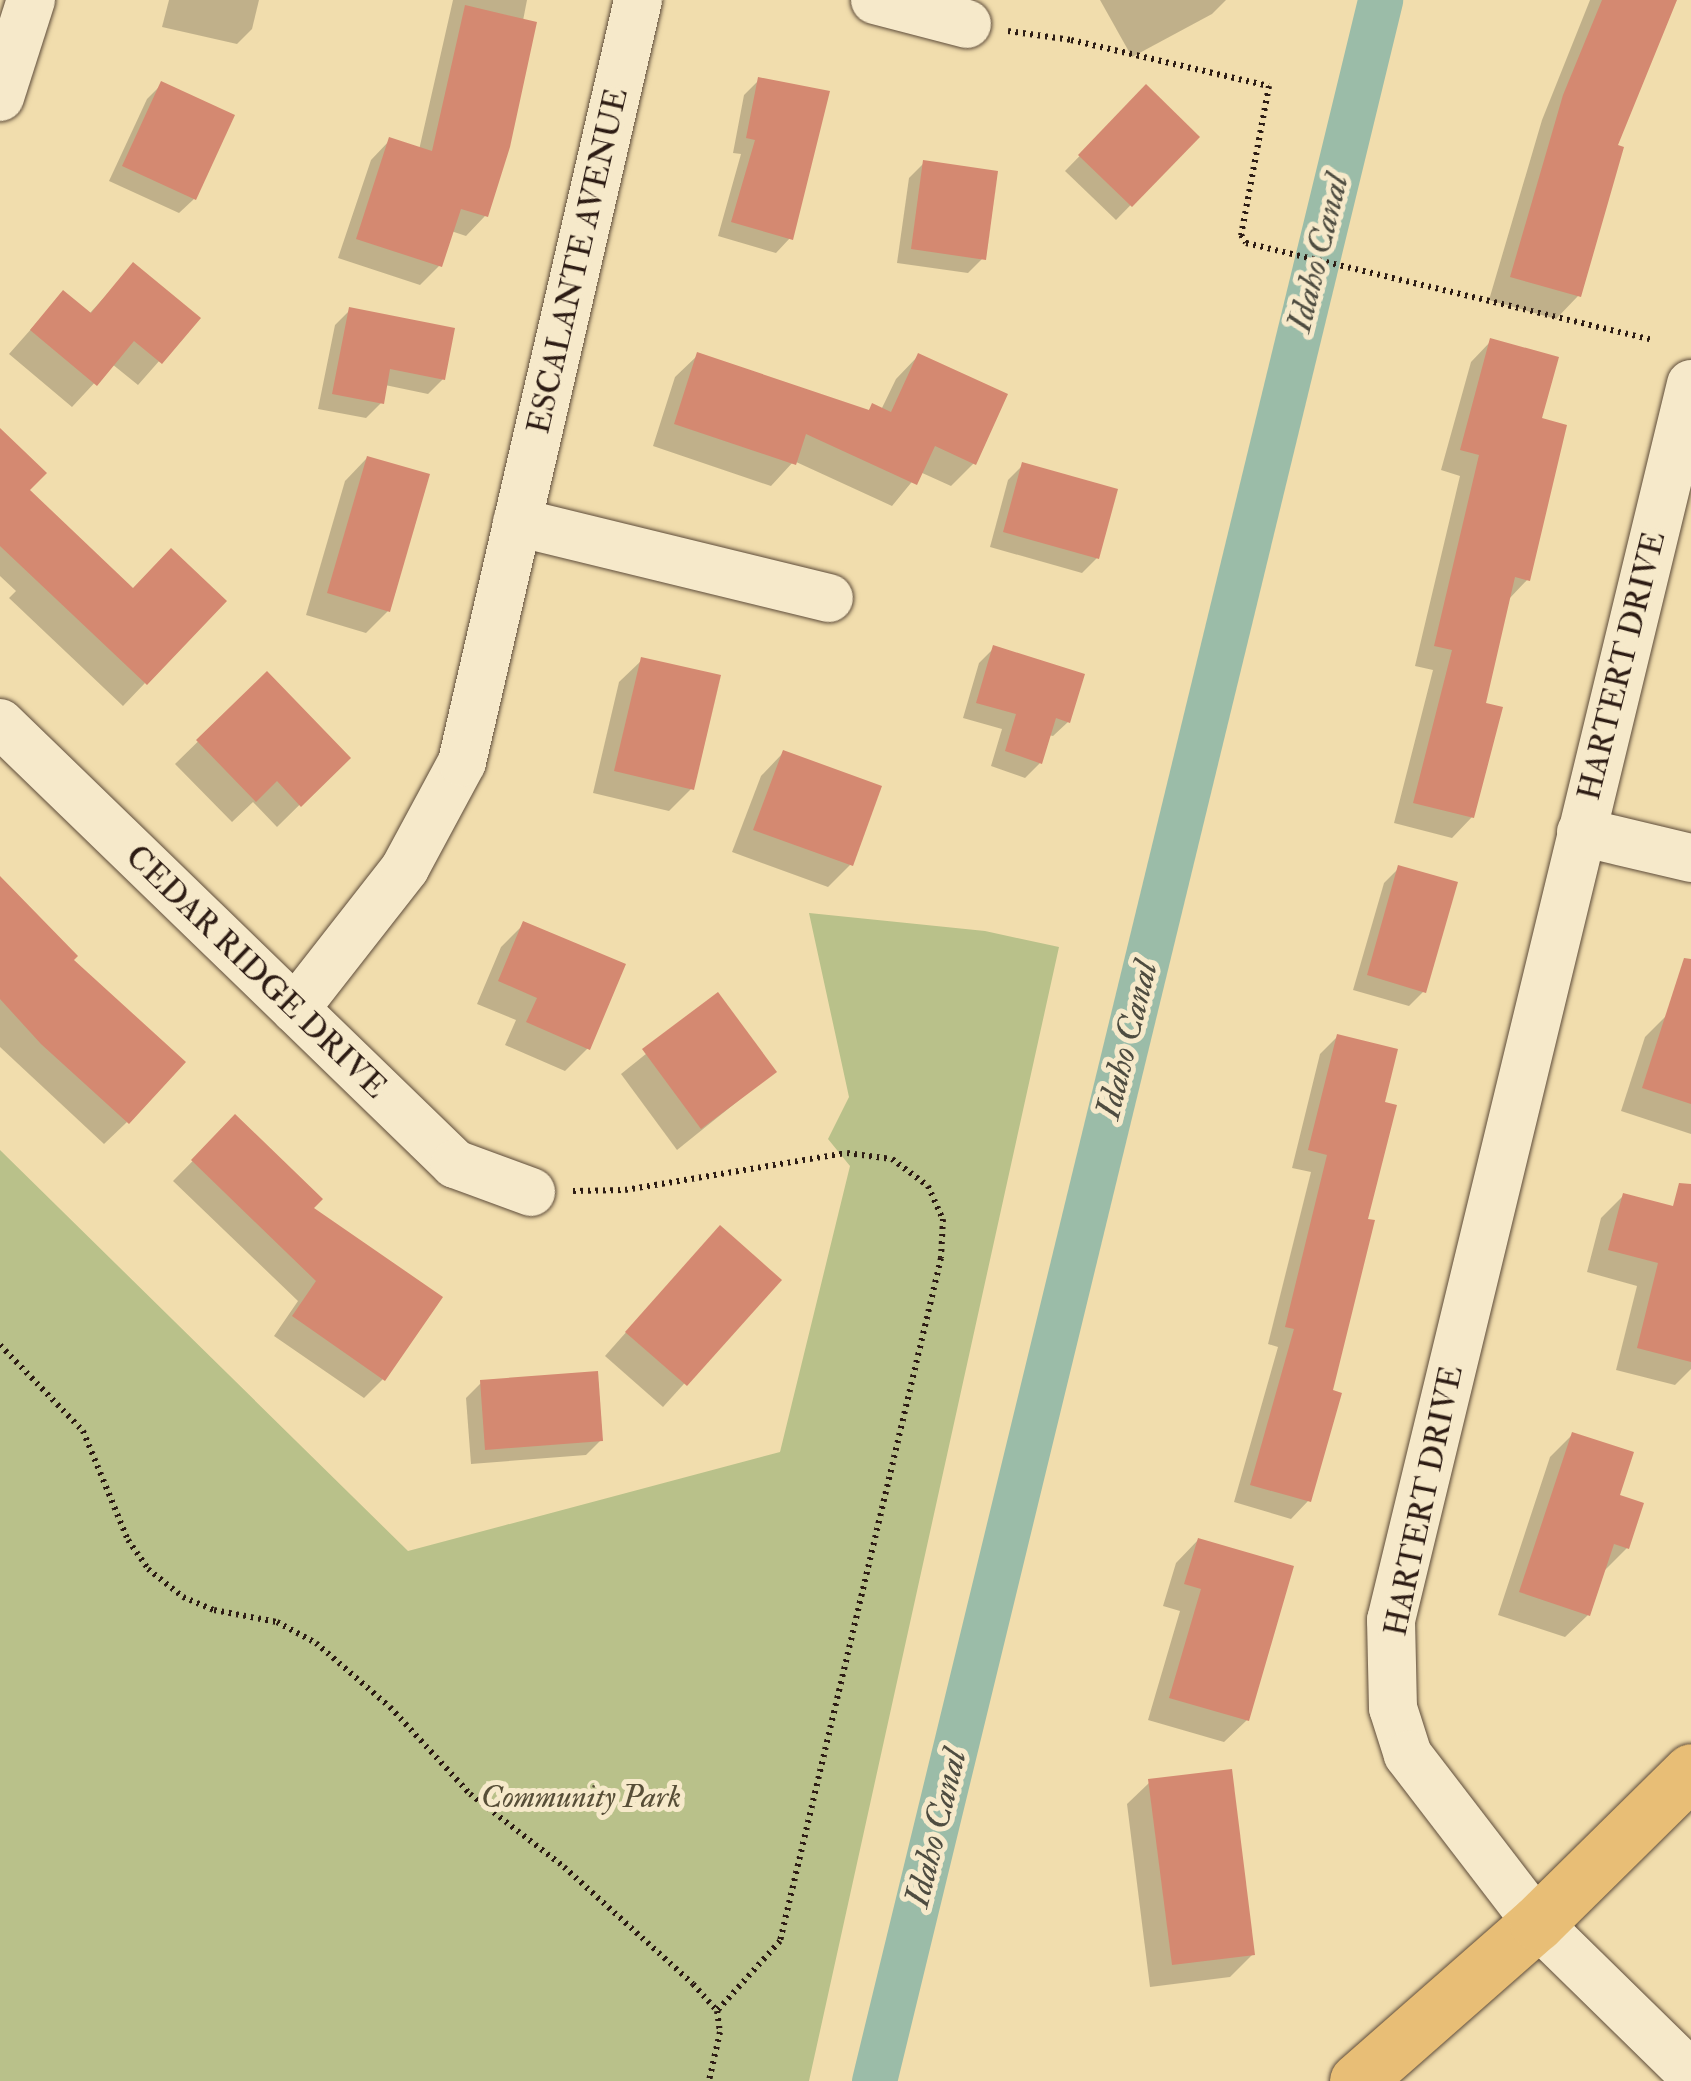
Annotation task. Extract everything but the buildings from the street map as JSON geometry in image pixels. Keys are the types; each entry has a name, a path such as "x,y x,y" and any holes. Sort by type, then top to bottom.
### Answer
{"main road":[{"path":"1357,2081 1536,1924 1691,1771"}],"street":[{"path":"0,97 31,0"},
{"name":"ESCALANTE AVENUE","path":"295,1009 404,868 462,762 638,0"},
{"path":"876,0 967,24"},
{"name":"HARTERT DRIVE","path":"1691,384 1391,1620 1393,1708 1408,1755 1536,1924 1691,2074"},
{"path":"517,522 829,598"},
{"name":"CEDAR RIDGE DRIVE","path":"0,722 455,1164 531,1192"},
{"name":"HARTERT DRIVE","path":"1581,832 1691,858"}],"path":[{"path":"967,24 1071,40 1269,86 1241,236 1246,243 1654,340"},
{"path":"531,1192 624,1190 847,1153 892,1160 928,1186 943,1219 941,1258 780,1942 717,2011"},
{"path":"0,1345 83,1431 128,1540 148,1569 183,1597 214,1610 277,1622 316,1642 390,1707 470,1794 564,1867 717,2011 720,2032 708,2081"}],"green space":[{"name":"Community Park","path":"809,913 985,931 1059,947 809,2081 0,2081 0,1150 408,1551 780,1452 850,1166 828,1139 849,1097"}],"waterway":[{"name":"Idaho Canal","path":"874,2081 1380,0"}]}
